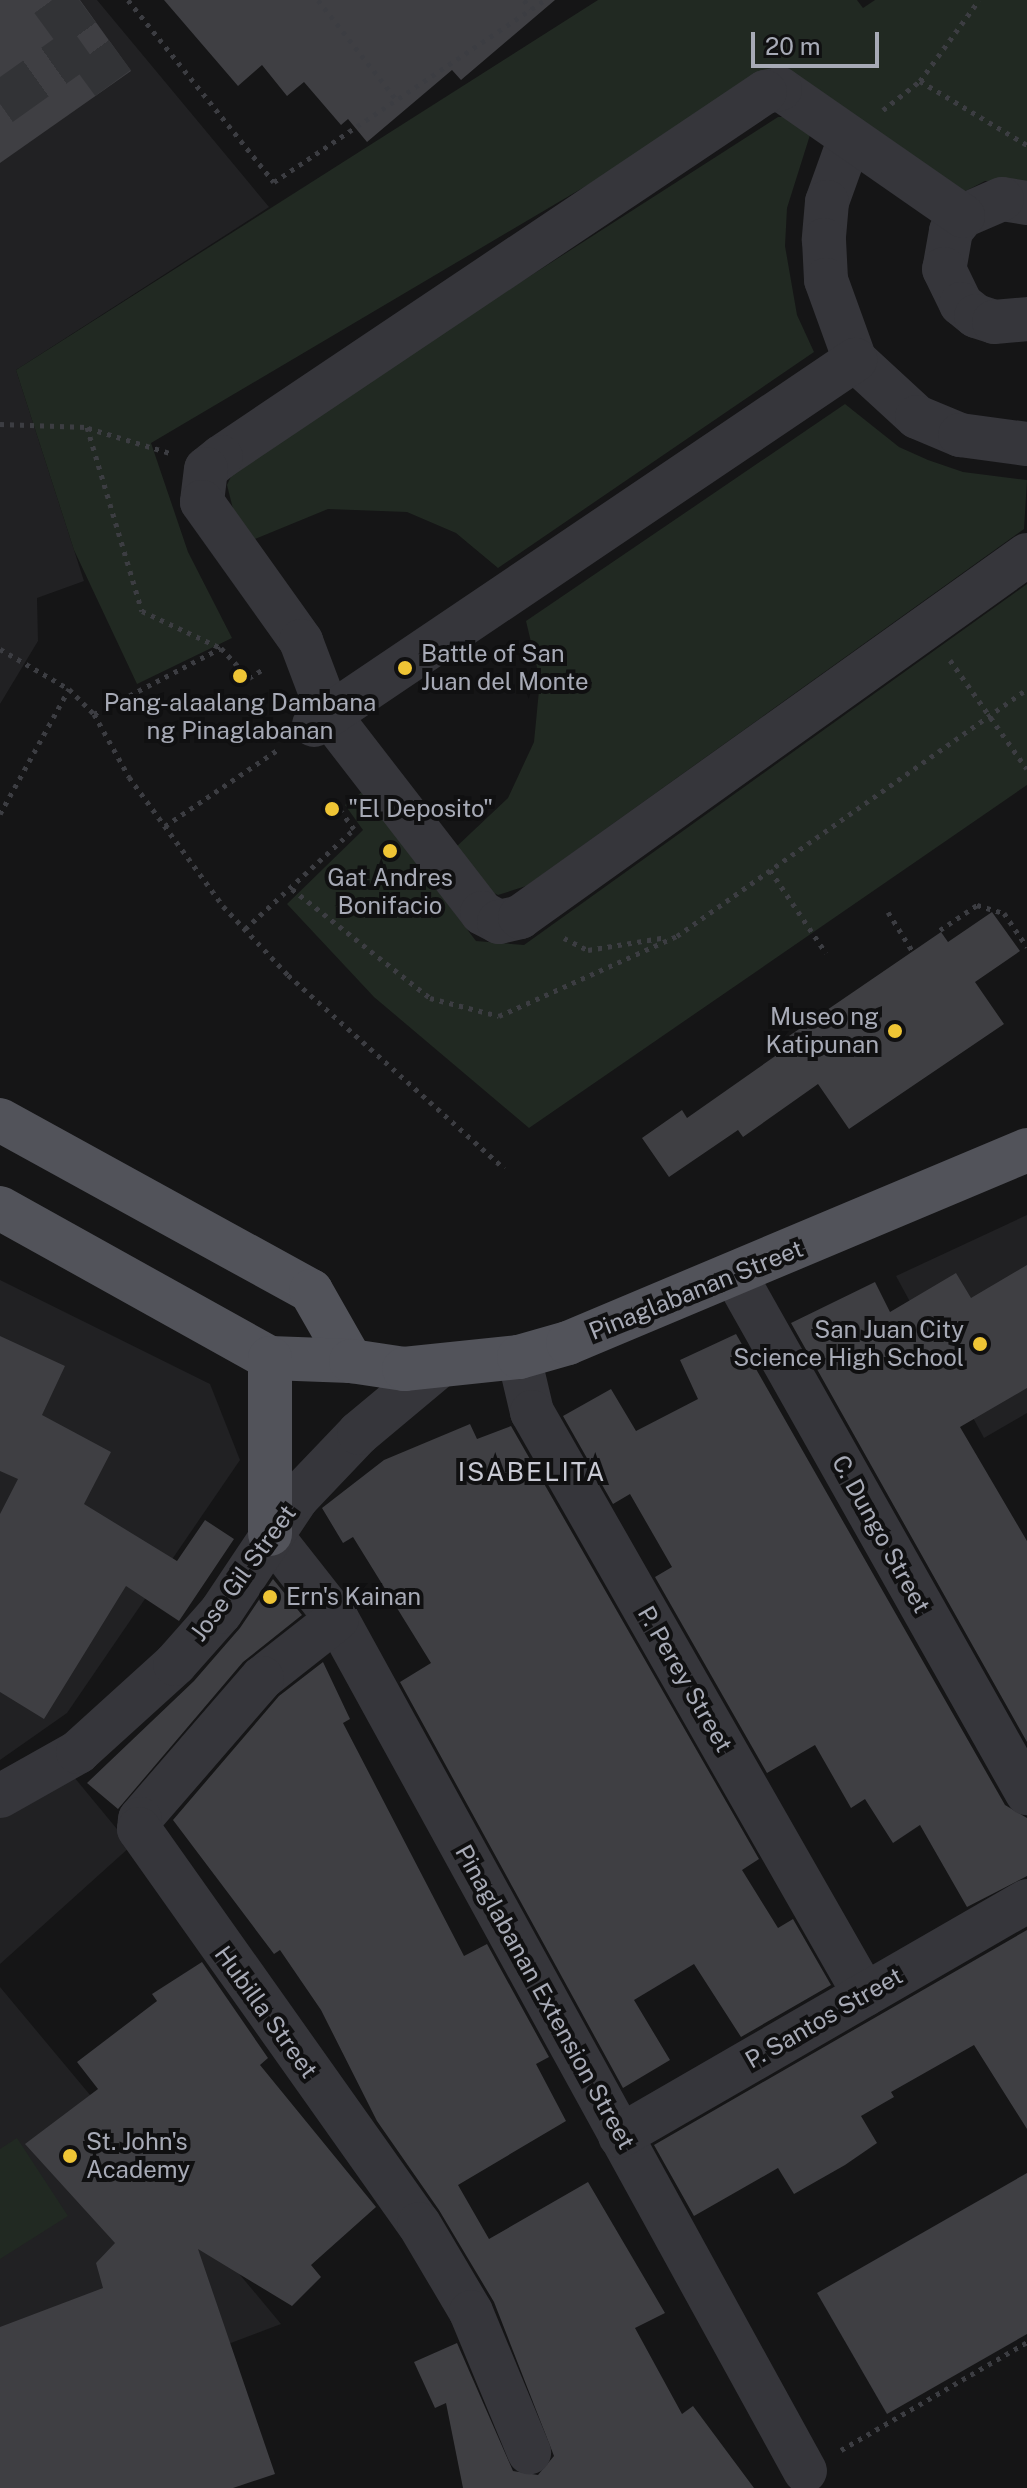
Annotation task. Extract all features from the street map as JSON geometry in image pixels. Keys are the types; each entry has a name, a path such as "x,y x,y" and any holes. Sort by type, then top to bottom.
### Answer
{"main road":[{"path":"0,1120 311,1291 351,1361"},
{"name":"Pinaglabanan Street","path":"0,1208 270,1358 351,1361 404,1369 519,1357 568,1343 1027,1150"},
{"path":"270,1358 270,1534"}],"street":[{"path":"963,216 780,89 765,92 206,469 202,502 301,641 308,729 374,776 482,913 499,922 520,917 1027,555"},
{"path":"850,138 827,202 824,240 826,280 855,360 917,417 960,435 1027,444"},
{"path":"1027,203 1002,199 963,216 945,250 950,288 976,316 994,322 1027,319"},
{"path":"308,729 855,360"},
{"name":"C. Dungo Street","path":"735,1275 1027,1793"},
{"name":"P. Perey Street","path":"519,1357 532,1412 865,1995"},
{"name":"Jose Gil Street","path":"0,1796 78,1752 175,1664 221,1612 270,1534 359,1433 439,1366"},
{"name":"Pinaglabanan Extension Street","path":"270,1534 337,1619 805,2471"},
{"name":"Hubilla Street","path":"337,1619 262,1678 140,1819 139,1829 419,2224 471,2312 529,2452"},
{"name":"P. Santos Street","path":"620,2136 1027,1901"}],"path":[{"path":"128,0 274,182 545,0"},
{"path":"318,0 395,98"},
{"path":"524,0 531,9"},
{"path":"850,138 920,81 979,0"},
{"path":"920,81 1027,145"},
{"path":"0,424 87,427 206,469"},
{"path":"87,427 142,611 221,648 249,678 301,641"},
{"path":"927,626 1027,769"},
{"path":"94,714 221,648"},
{"path":"0,649 69,689 94,714 165,826 245,929 288,975 504,1168"},
{"path":"0,814 69,689"},
{"path":"292,889 430,998 499,1016 677,936 1027,689"},
{"path":"165,826 308,729"},
{"path":"245,929 354,829 336,804 374,776"},
{"path":"770,870 826,953"},
{"path":"940,930 977,905 1004,913 1027,947"},
{"path":"888,912 913,952"},
{"path":"520,917 588,950 677,936"},
{"path":"805,2471 1027,2342"}],"shaded area":[{"path":"0,0 97,0 269,207 16,370 84,581 37,598 38,641 0,704"},
{"path":"598,0 857,0 863,8 875,0 1027,0 1027,181 985,181 954,197 745,92 151,443 188,552 232,638 137,684 74,550 16,370"},
{"path":"778,117 789,117 810,135 787,208 785,246 797,315 814,352 498,568 456,533 407,512 328,509 255,539 234,513 227,485 237,464"},
{"path":"845,404 899,447 928,460 963,472 1027,480 1024,529 526,886 498,895 488,890 455,848 508,798 534,742 540,680 526,621"},
{"path":"1027,584 1027,785 529,1128 374,997 287,904 363,830 345,805 362,792 476,941 524,945"},
{"name":"San Juan City Science High School","path":"1027,1215 1027,1413 984,1438 896,1276"},
{"path":"0,1280 210,1384 240,1460 67,1713 0,1760"},
{"path":"69,1771 131,1846 0,1964 0,1811"},
{"name":"St. John's Academy","path":"0,1987 281,2324 0,2430"},
{"path":"17,2138 68,2216 0,2259 0,2149"}],"building":[{"path":"0,0 80,0 131,71 0,163"},
{"path":"164,0 555,0 461,80 452,70 367,142 348,119 341,125 304,82 287,96 262,65 238,86"},
{"name":"Museo ng Katipunan","path":"992,912 1020,951 975,982 1004,1024 849,1129 818,1084 743,1137 738,1130 669,1177 642,1138 682,1110 687,1118 791,1045 786,1038 941,932 948,942"},
{"path":"1027,1265 1027,1388 960,1427 1027,1541 1027,1742 791,1323 875,1282 890,1312 956,1273 971,1298"},
{"path":"736,1334 1005,1805 1027,1818 1027,1876 967,1907 920,1825 893,1843 865,1799 851,1808 815,1745 767,1773 655,1577 672,1567 630,1494 613,1504 563,1416 611,1389 636,1431 698,1399 680,1360"},
{"path":"0,1336 65,1366 42,1415 111,1452 84,1504 177,1561 205,1520 234,1539 179,1621 126,1586 44,1719 0,1692 0,1514 18,1479 0,1471"},
{"path":"470,1424 477,1439 511,1426 759,1859 742,1870 778,1928 793,1919 831,1985 741,2037 694,1964 634,2000 670,2060 623,2088 400,1682 431,1663 353,1537 343,1543 322,1508 384,1460"},
{"path":"273,1579 302,1615 243,1662 118,1809 87,1783 194,1681 240,1628"},
{"path":"323,1662 350,1719 343,1723 464,1956 487,1944 549,2057 536,2064 566,2121 458,2185 489,2239 588,2182 665,2313 635,2328 682,2414 693,2406 754,2488 463,2488 446,2403 435,2408 414,2362 457,2343 513,2471 538,2475 554,2456 494,2302 439,2210 377,2121 321,2010 280,1950 274,1954 173,1820 279,1696"},
{"path":"1027,1930 1027,2129 974,2045 891,2092 894,2097 861,2116 877,2143 845,2165 794,2194 778,2168 694,2216 654,2145"},
{"path":"202,1962 268,2058 260,2065 376,2207 311,2265 321,2277 292,2306 198,2249 275,2474 233,2488 0,2488 0,2327 103,2288 96,2263 115,2243 25,2144 98,2089 77,2062 157,2001 152,1994"},
{"path":"1027,2173 1027,2334 887,2414 817,2293"}],"tunnel":[{"path":"52,0 113,83"},
{"path":"0,104 83,45"}],"place":[{"name":"Battle of San Juan del Monte","path":"405,668"},
{"name":"Pang-alaalang Dambana ng Pinaglabanan","path":"240,676"},
{"name":"\"El Deposito\"","path":"332,809"},
{"name":"Gat Andres Bonifacio","path":"390,851"},
{"name":"Museo ng Katipunan","path":"895,1031"},
{"name":"San Juan City Science High School","path":"980,1344"},
{"name":"Ern's Kainan","path":"270,1597"},
{"name":"St. John's Academy","path":"70,2156"}],"district":[{"name":"ISABELITA","path":"532,1472"}]}
